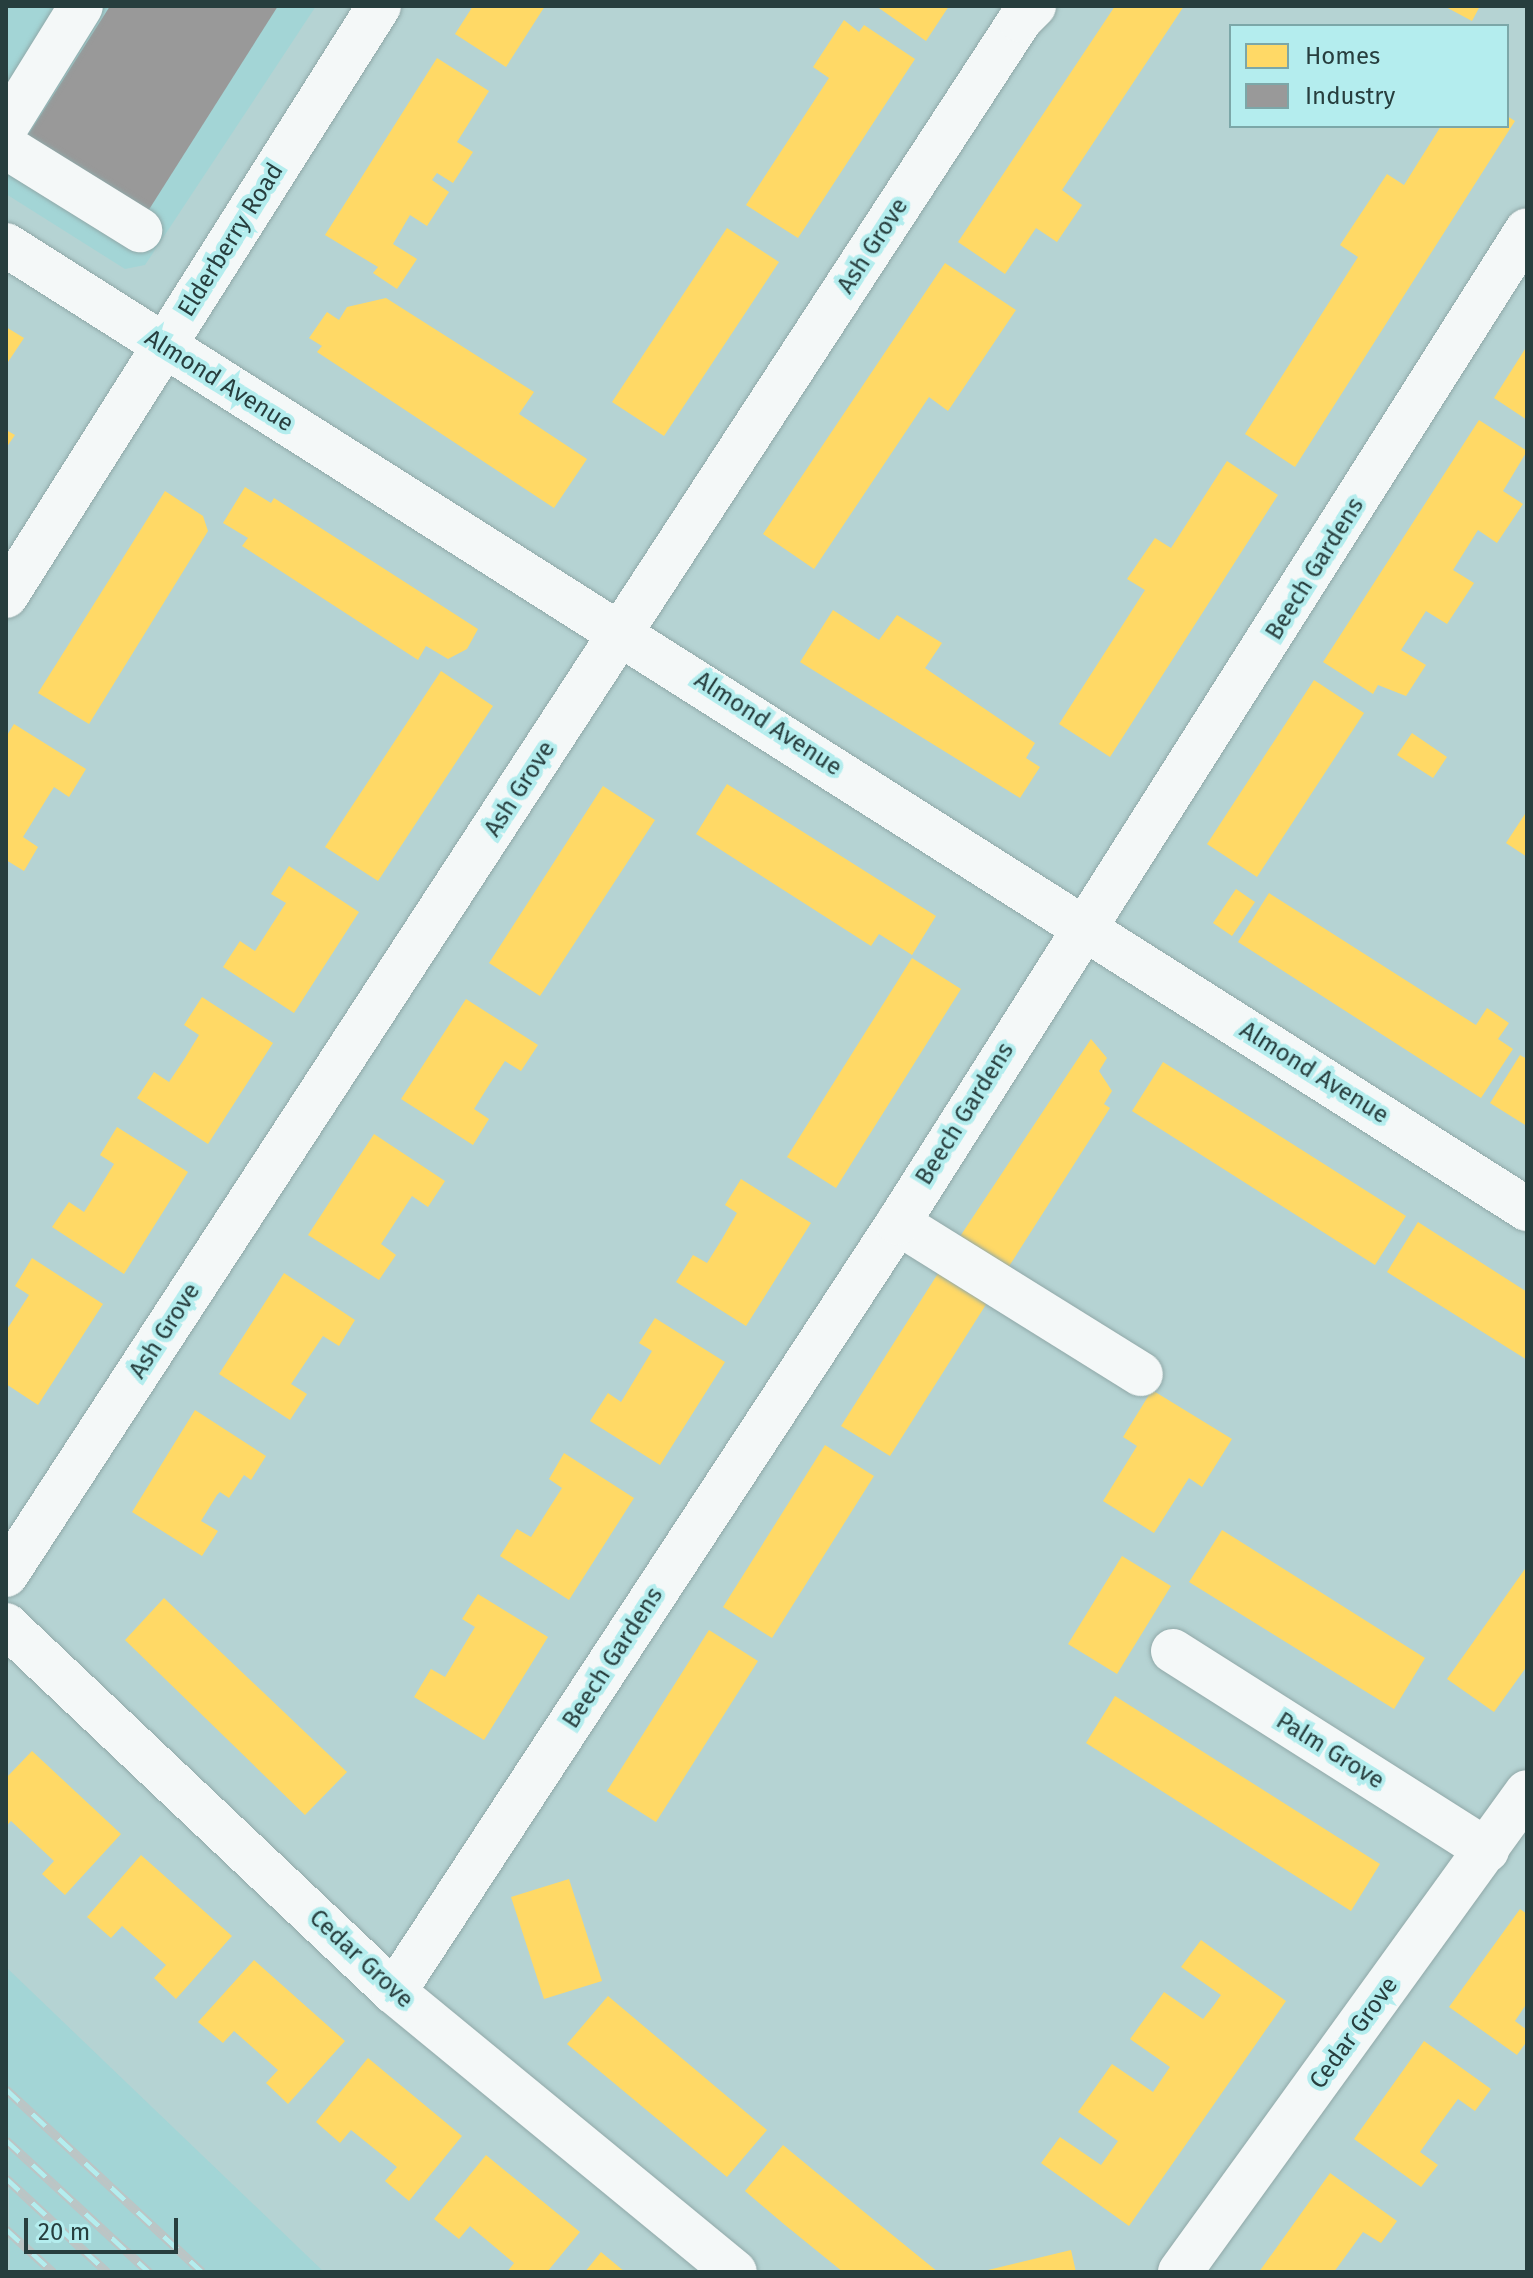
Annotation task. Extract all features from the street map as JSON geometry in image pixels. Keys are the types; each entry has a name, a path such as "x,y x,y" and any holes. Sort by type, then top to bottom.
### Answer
{"street":[{"path":"6,127 81,6"},
{"name":"Elderberry Road","path":"6,596 379,6"},
{"name":"Ash Grove","path":"6,1575 1020,20 1034,6"},
{"path":"6,147 140,230"},
{"name":"Beech Gardens","path":"394,1992 898,1223 1082,925 1254,665 1527,230"},
{"name":"Almond Avenue","path":"6,245 164,347 623,632 1527,1209"},
{"path":"898,1223 1141,1374"},
{"name":"Cedar Grove","path":"6,1625 394,1992 735,2272"},
{"name":"Palm Grove","path":"1173,1651 1487,1850"},
{"name":"Cedar Grove","path":"1180,2272 1527,1792"}],"shaded area":[{"path":"6,6 316,6 145,265 125,269 6,194"},
{"path":"6,1967 324,2272 10,2272"}],"building: Homes":[{"path":"473,6 545,6 506,67 455,34"},
{"path":"876,6 949,6 926,41"},
{"path":"1115,6 1184,6 1062,190 1082,205 1057,242 1036,228 1005,274 958,242"},
{"path":"1444,6 1480,6 1472,21"},
{"path":"844,20 859,32 864,25 915,59 798,238 746,205 829,78 813,67"},
{"path":"437,58 489,91 457,142 473,152 453,183 437,173 432,180 449,192 427,226 410,215 393,244 417,259 397,289 373,273 378,267 325,235"},
{"path":"1509,117 1515,121 1295,467 1245,434 1358,257 1340,245 1387,174 1404,185 1440,128 1509,128"},
{"path":"727,228 779,262 664,436 612,402"},
{"path":"945,263 1016,310 948,411 929,397 814,569 763,534"},
{"path":"386,298 534,392 519,414 587,459 554,508 317,352 322,346 309,338 327,312 339,320 347,307"},
{"path":"6,327 24,338 6,365"},
{"path":"1527,346 1527,420 1494,398"},
{"path":"1479,420 1527,451 1503,491 1523,504 1497,543 1478,530 1453,570 1474,583 1447,624 1426,611 1401,650 1426,665 1406,696 1378,685 1373,694 1323,662"},
{"path":"6,430 15,435 6,448"},
{"path":"1227,461 1278,495 1110,757 1059,724 1145,590 1127,579 1155,538 1171,548"},
{"path":"245,487 271,503 274,498 478,629 467,649 448,659 426,646 418,660 242,546 248,538 223,523"},
{"path":"165,491 203,516 208,531 89,724 38,693"},
{"path":"833,610 879,640 897,615 942,643 925,668 1035,743 1026,758 1040,767 1020,798 800,662"},
{"path":"441,671 493,706 378,881 325,847"},
{"path":"1314,680 1364,713 1257,877 1207,844"},
{"path":"14,724 86,769 69,797 54,787 23,837 38,847 24,871 6,860 6,737"},
{"path":"1412,733 1447,757 1433,778 1397,755"},
{"path":"727,784 936,916 912,955 879,934 871,946 696,834"},
{"path":"603,786 655,820 540,996 489,963"},
{"path":"1527,811 1527,857 1506,843"},
{"path":"289,866 359,912 294,1013 223,967 240,941 255,951 286,903 271,894"},
{"path":"1236,889 1255,902 1232,936 1213,923"},
{"path":"1269,893 1476,1025 1487,1008 1509,1023 1498,1039 1513,1049 1481,1098 1238,942"},
{"path":"912,958 961,989 836,1188 787,1157"},
{"path":"202,997 273,1043 208,1144 137,1098 154,1072 169,1082 185,1058 199,1035 184,1025"},
{"path":"466,999 538,1045 521,1071 505,1061 489,1085 474,1109 489,1119 473,1145 401,1099"},
{"path":"1091,1039 1107,1058 1099,1071 1112,1091 1104,1104 1110,1108 1006,1271 957,1241"},
{"path":"1520,1055 1527,1059 1527,1126 1490,1103"},
{"path":"1163,1062 1406,1216 1375,1265 1132,1111"},
{"path":"117,1127 188,1172 124,1274 52,1227 69,1202 84,1212 114,1164 100,1155"},
{"path":"374,1134 445,1181 428,1207 412,1196 381,1244 396,1255 379,1280 308,1235"},
{"path":"741,1179 811,1223 746,1326 676,1282 693,1255 707,1263 737,1213 725,1205"},
{"path":"1418,1222 1527,1292 1527,1360 1387,1272"},
{"path":"32,1258 103,1304 38,1405 6,1384 6,1331 29,1295 15,1286"},
{"path":"944,1264 992,1295 890,1456 841,1426"},
{"path":"284,1273 355,1320 339,1346 323,1336 291,1384 307,1394 290,1420 219,1374"},
{"path":"655,1318 725,1362 660,1465 590,1421 608,1393 621,1402 652,1351 639,1343"},
{"path":"1152,1390 1232,1439 1202,1487 1189,1478 1154,1533 1103,1501 1137,1446 1123,1437"},
{"path":"195,1410 266,1456 251,1480 244,1475 229,1498 220,1492 217,1495 201,1521 218,1531 202,1556 132,1512"},
{"path":"825,1445 874,1476 772,1638 723,1607"},
{"path":"564,1453 634,1498 569,1600 500,1556 517,1529 531,1537 562,1488 549,1479"},
{"path":"1222,1530 1425,1658 1394,1709 1189,1582"},
{"path":"1122,1556 1171,1586 1117,1674 1068,1644"},
{"path":"1527,1566 1527,1666 1494,1712 1447,1679"},
{"path":"478,1594 548,1637 484,1740 414,1697 431,1669 445,1677 475,1627 462,1619"},
{"path":"164,1598 347,1772 305,1815 125,1640"},
{"path":"709,1630 758,1661 656,1822 607,1791"},
{"path":"1115,1696 1380,1864 1351,1911 1086,1743"},
{"path":"32,1751 121,1834 65,1895 42,1874 54,1861 11,1821 6,1826 6,1778"},
{"path":"141,1855 232,1936 176,1999 154,1978 166,1965 122,1926 111,1938 87,1917"},
{"path":"569,1879 602,1981 544,1999 511,1897"},
{"path":"1520,1909 1527,1914 1527,2003 1515,2021 1527,2030 1527,2041 1517,2055 1449,2007"},
{"path":"1201,1940 1286,2001 1129,2226 1041,2163 1060,2137 1101,2165 1118,2141 1078,2112 1112,2064 1153,2092 1170,2067 1130,2039 1164,1992 1203,2019 1214,2005 1221,1995 1181,1967"},
{"path":"254,1960 345,2041 288,2104 266,2083 278,2070 234,2031 223,2043 198,2022"},
{"path":"608,1996 767,2130 727,2177 567,2044"},
{"path":"1424,2041 1491,2089 1475,2111 1458,2099 1439,2125 1420,2152 1438,2165 1421,2187 1354,2139"},
{"path":"368,2058 462,2136 409,2201 385,2181 397,2167 351,2130 340,2143 316,2122"},
{"path":"783,2145 938,2272 843,2272 785,2225 745,2191"},
{"path":"486,2155 580,2232 547,2272 507,2272 514,2263 470,2226 459,2239 434,2219"},
{"path":"1330,2173 1397,2221 1381,2243 1363,2232 1334,2272 1259,2272"},
{"path":"1071,2250 1076,2272 984,2272 984,2271"},
{"path":"601,2252 625,2272 585,2272"}],"building: Industry":[{"path":"110,6 278,6 143,219 23,143"}],"railway":[{"path":"6,2089 202,2272"},
{"path":"6,2140 149,2272"},
{"path":"6,2178 107,2272"},
{"path":"6,2229 53,2272"}]}
